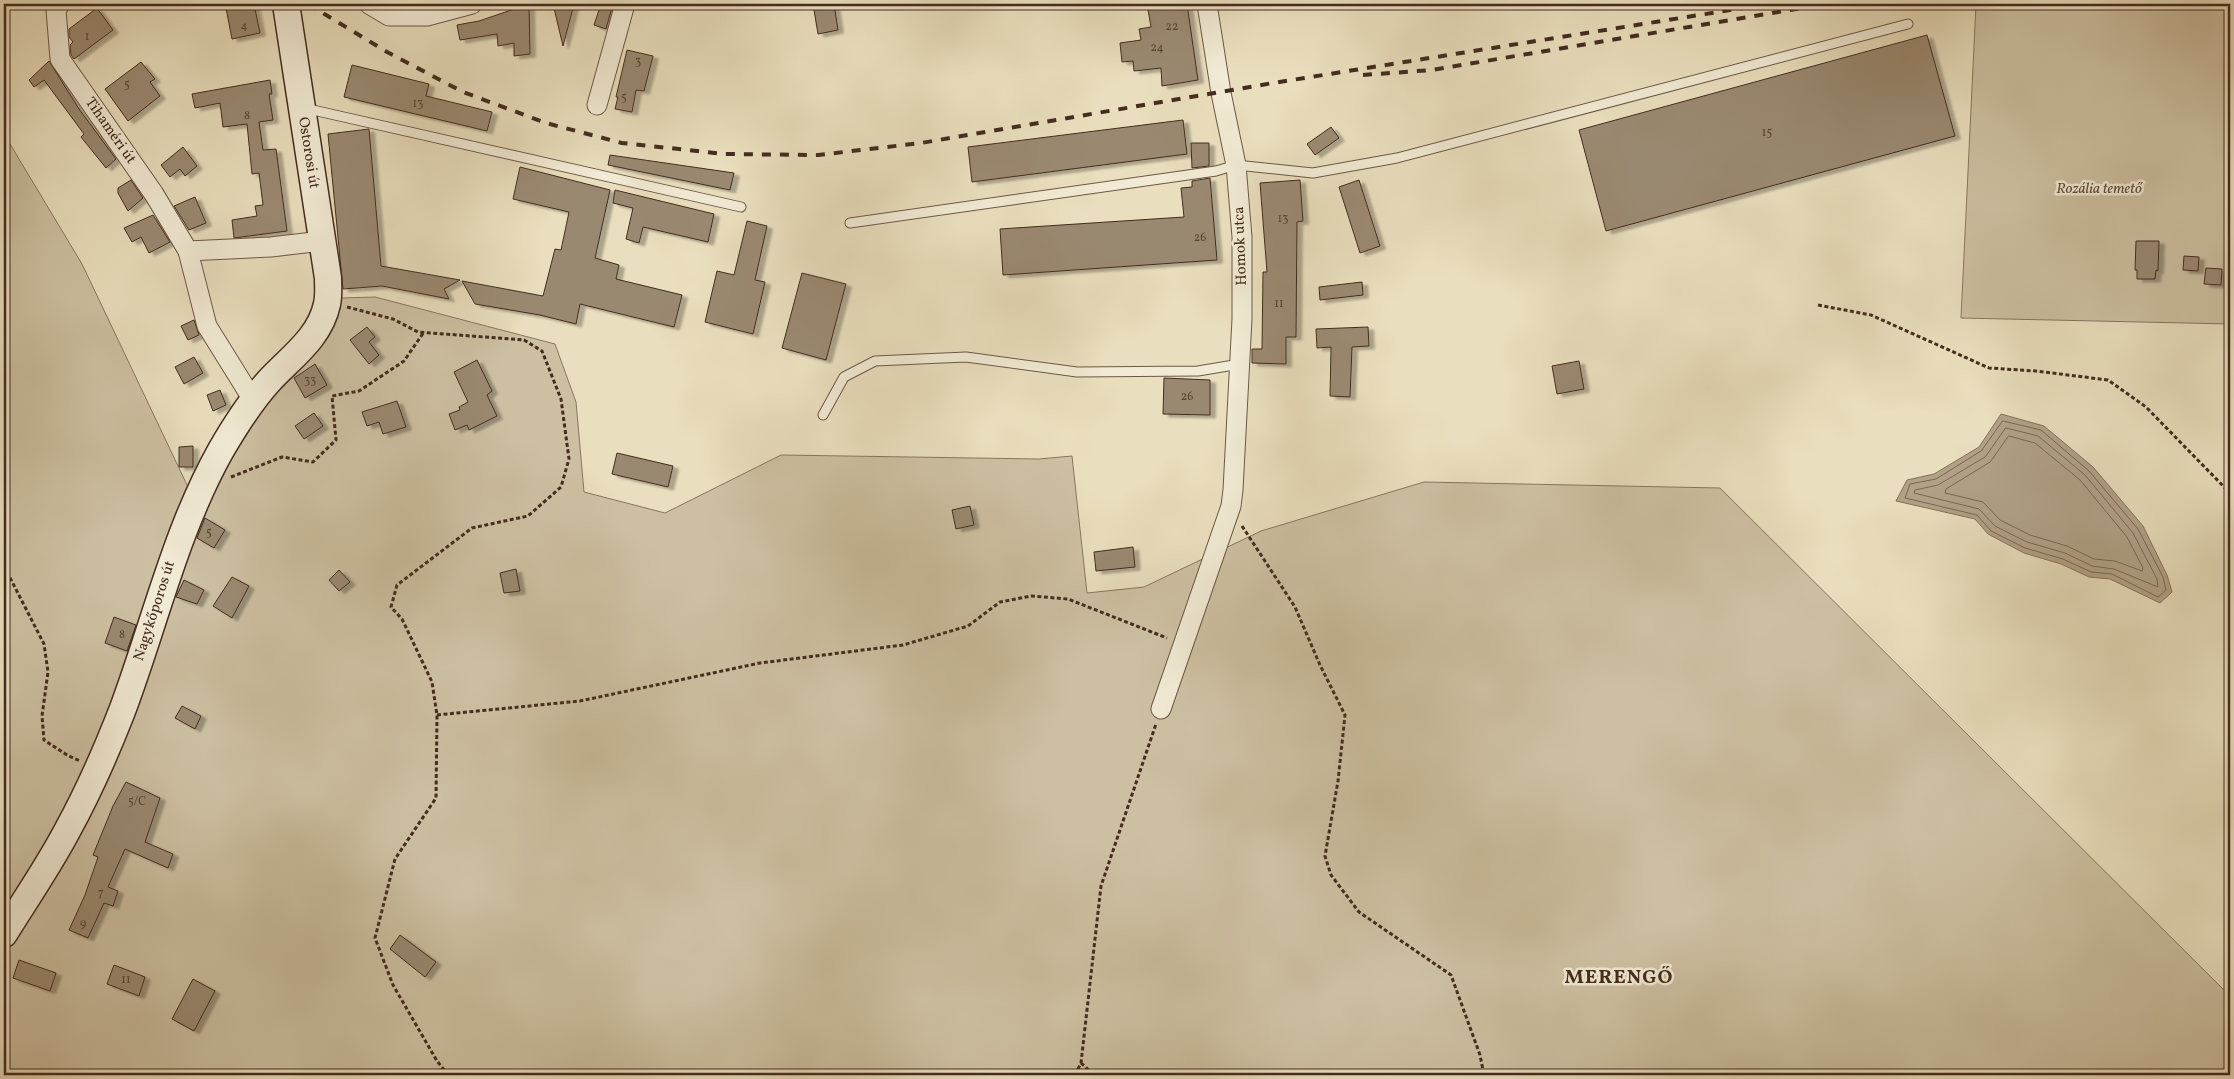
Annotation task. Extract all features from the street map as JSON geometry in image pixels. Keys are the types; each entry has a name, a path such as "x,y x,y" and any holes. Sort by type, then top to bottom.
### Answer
{"main road":[{"name":"Ostorosi út","path":"286,4 328,278 328,303"},
{"name":"Nagykőporos út","path":"4,934 67,832 97,769 122,710 168,570 200,492 232,431 268,382 305,345 323,320 328,303"}],"street":[{"name":"Tihaméri út","path":"60,4 56,10 60,59 144,180 188,251 207,326 253,400"},
{"path":"369,4 389,16 427,16 472,4"},
{"path":"597,105 625,4"},
{"name":"Homok utca","path":"1161,709 1232,498 1240,364 1242,237 1236,165 1221,93 1207,4"},
{"path":"188,251 270,247 322,241"}],"lane":[{"path":"850,223 1216,171 1236,165 1313,173 1397,158 1908,24"},
{"path":"301,107 741,207"},
{"path":"823,415 844,378 876,361 966,357 1077,372 1198,371 1240,364"}],"path":[{"path":"328,303 393,319 418,332 524,340 542,351 561,399 569,459 561,487 528,516 472,528 397,585 391,607 402,619 419,651 432,682 437,715 436,798 395,858 375,938 393,985 437,1062 448,1075"},
{"path":"1818,305 1871,316 1989,368 2036,371 2108,380 2146,407 2230,493"},
{"path":"200,492 250,468 282,456 313,462 336,440 332,396 359,391 404,362 424,332"},
{"path":"1232,498 1295,607 1320,665 1345,715 1338,781 1325,856 1331,875 1358,912 1451,975 1480,1055 1484,1075"},
{"path":"4,566 44,644 48,672 42,716 44,740 67,755 97,769"},
{"path":"437,715 580,701 760,663 903,645 968,626 1000,602 1031,596 1068,599 1183,644"},
{"path":"1075,1075 1081,1063 1102,886 1161,709"},
{"path":"1081,1063 1094,1075"}],"green space":[{"name":"Rozália temető","path":"1976,4 2230,4 2230,324 1961,318"},
{"path":"4,134 82,264 188,487 341,298 375,297 555,344 576,402 584,492 665,513 781,455 1039,459 1072,456 1087,593 1144,587 1261,531 1424,482 1720,488 2230,996 2230,1075 4,1075"}],"water":[{"path":"2001,414 2044,426 2093,467 2143,526 2167,575 2172,592 2160,603 2110,579 2089,577 2061,564 2024,553 1988,534 1975,519 1896,501 1907,480 1934,474 1979,447"}],"building":[{"path":"254,4 260,33 232,39 226,8"},
{"path":"529,4 530,54 514,56 514,43 498,46 497,34 460,40 457,25 479,21"},
{"path":"553,4 574,4 563,46"},
{"path":"601,4 613,4 606,29 594,25"},
{"path":"813,4 834,4 838,30 818,34"},
{"path":"1147,4 1187,4 1198,80 1162,86 1161,68 1134,71 1133,61 1122,62 1120,43 1141,40 1139,29 1151,27"},
{"path":"97,8 113,30 74,59 71,55 70,45 73,42 69,37 69,29"},
{"path":"1927,35 1955,136 1606,231 1579,130"},
{"path":"627,50 653,56 644,91 636,90 632,112 615,109"},
{"path":"49,61 79,109 116,159 106,168 81,137 84,134 44,80 34,87 29,80"},
{"path":"141,62 155,79 150,82 160,96 128,121 105,89"},
{"path":"352,65 429,84 426,96 492,112 487,131 344,97"},
{"path":"270,80 272,94 269,94 273,120 259,122 263,150 276,149 287,231 234,238 232,220 257,216 255,206 263,205 259,173 252,174 247,124 223,127 220,103 195,108 192,94"},
{"path":"1183,120 1187,154 972,182 968,147"},
{"path":"1331,127 1339,138 1315,155 1307,144"},
{"path":"369,129 381,266 460,280 444,289 449,299 382,286 343,289 328,134"},
{"path":"1191,143 1209,143 1209,166 1192,168"},
{"path":"183,147 197,166 185,176 180,169 170,177 161,165"},
{"path":"610,155 734,173 730,190 608,165"},
{"path":"520,167 610,190 595,258 619,265 616,279 682,295 674,327 580,304 576,324 540,315 475,304 462,281 543,296 555,249 561,250 569,212 513,199"},
{"path":"1210,178 1217,260 1003,275 1000,229 1184,217 1181,188 1192,187 1192,181"},
{"path":"131,180 143,198 128,211 118,193 118,188"},
{"path":"1300,180 1303,221 1297,222 1296,337 1286,337 1286,364 1252,363 1252,349 1262,349 1263,272 1267,272 1260,183"},
{"path":"1359,180 1380,246 1360,253 1339,187"},
{"path":"615,190 714,214 708,242 643,227 639,243 626,239 633,208 613,203"},
{"path":"195,197 206,223 189,230 174,206"},
{"path":"153,215 170,242 149,253 141,237 132,242 124,228"},
{"path":"747,221 767,226 755,280 765,282 753,334 705,322 717,271 734,275"},
{"path":"2136,241 2159,241 2158,271 2156,270 2155,279 2137,279 2137,270 2135,270"},
{"path":"2184,256 2199,257 2198,271 2183,270"},
{"path":"2206,268 2222,269 2221,285 2204,284"},
{"path":"802,273 846,284 826,360 782,348"},
{"path":"1362,282 1363,295 1320,300 1319,287"},
{"path":"194,320 199,335 188,340 181,326"},
{"path":"367,327 375,337 369,342 379,355 369,364 350,340"},
{"path":"1368,327 1369,346 1352,347 1350,397 1330,396 1331,347 1317,348 1316,329"},
{"path":"194,357 203,373 184,384 175,367"},
{"path":"477,360 492,391 487,395 497,416 469,430 467,425 455,430 449,414 460,410 459,407 468,402 454,372"},
{"path":"1579,361 1584,389 1557,394 1552,366"},
{"path":"315,364 327,385 305,398 294,378"},
{"path":"1164,378 1210,380 1210,415 1163,414"},
{"path":"220,390 226,405 213,411 207,395"},
{"path":"397,401 406,427 383,434 379,422 367,426 362,412"},
{"path":"314,413 323,426 304,439 295,426"},
{"path":"193,446 193,467 179,467 179,447"},
{"path":"617,453 673,466 668,487 612,474"},
{"path":"970,506 974,525 956,529 952,510"},
{"path":"205,518 225,530 214,548 197,538"},
{"path":"1133,547 1135,567 1096,571 1094,552"},
{"path":"516,569 520,591 504,593 500,573"},
{"path":"339,570 350,582 339,591 329,580"},
{"path":"232,577 249,586 232,618 213,606"},
{"path":"184,580 204,590 197,604 176,597"},
{"path":"114,617 136,625 127,651 105,643"},
{"path":"182,706 201,716 195,729 175,718"},
{"path":"126,782 160,798 145,842 173,854 168,868 125,849 108,887 118,891 113,906 104,903 88,938 69,930 85,895 98,857 93,855 113,806"},
{"path":"400,935 436,962 425,977 390,949"},
{"path":"19,960 56,973 50,991 13,978"},
{"path":"114,965 145,977 139,996 107,984"},
{"path":"193,979 215,991 194,1031 172,1019"}],"railway":[{"path":"308,4 387,52 463,92 546,123 622,143 725,154 818,155 921,143 1273,83 1768,4"},
{"path":"1363,75 1432,70 1826,4"}],"district":[{"name":"MERENGŐ","path":"1619,978"}]}
